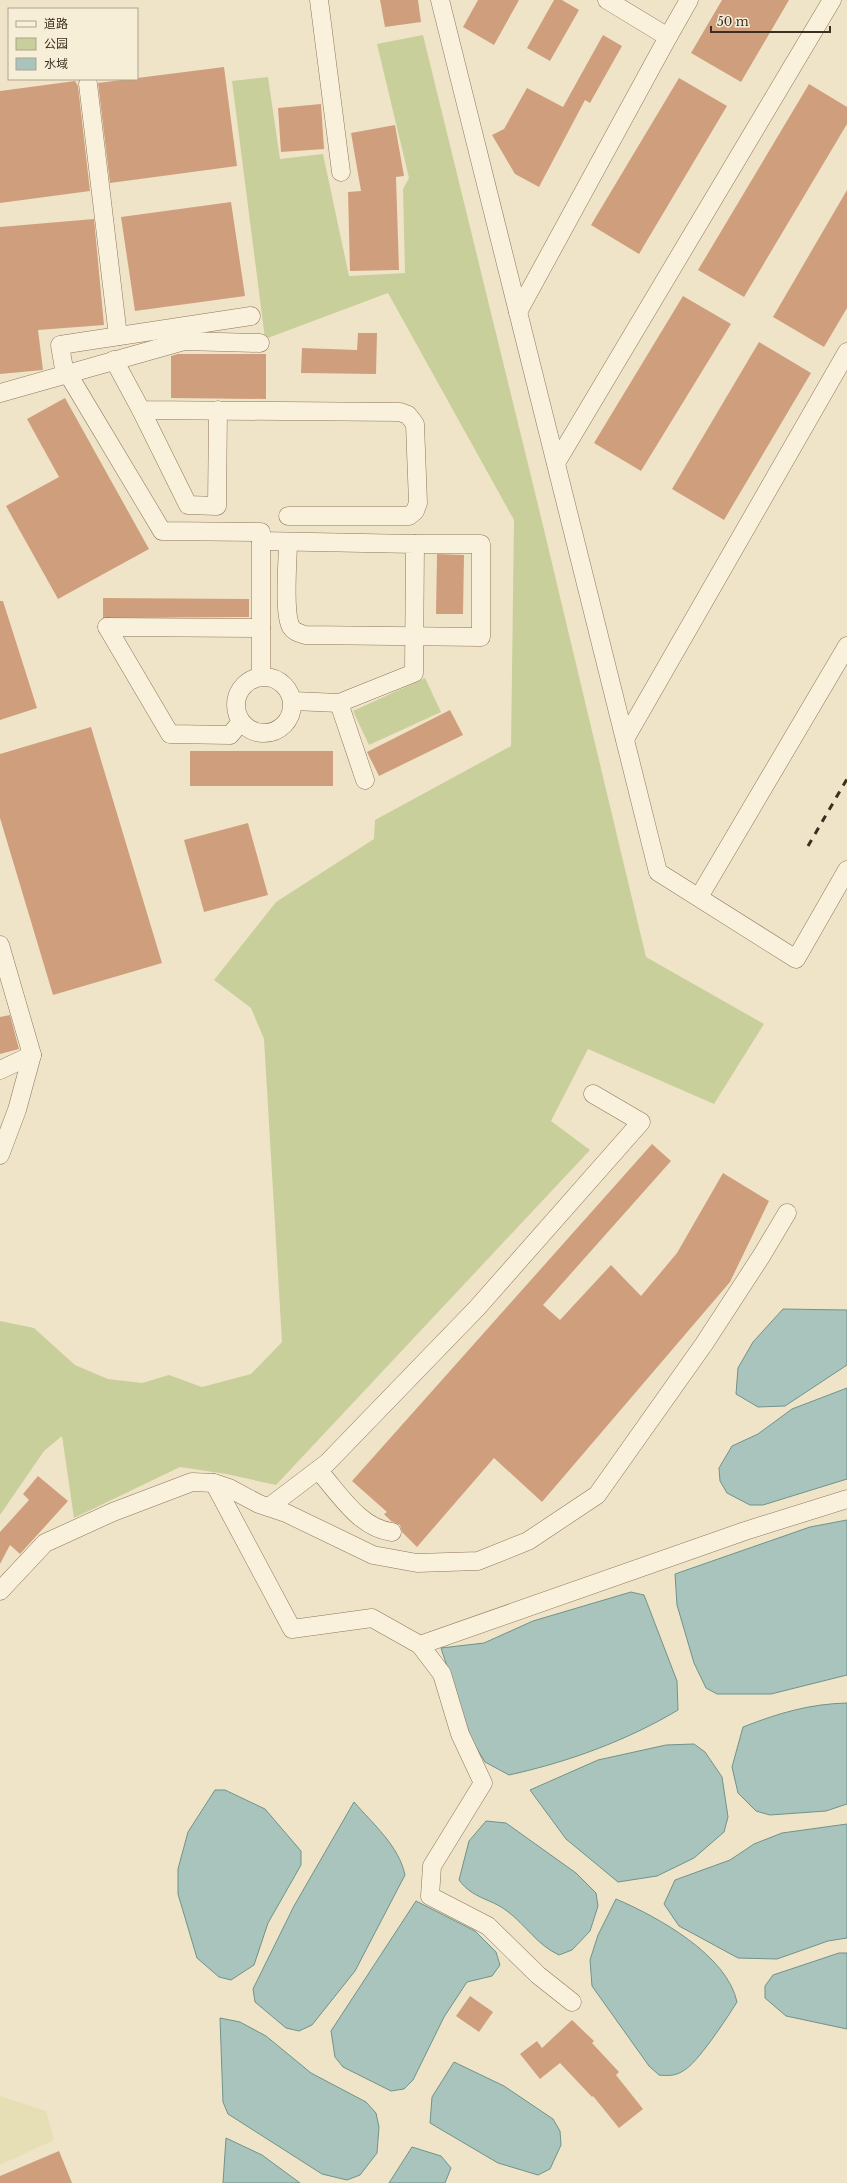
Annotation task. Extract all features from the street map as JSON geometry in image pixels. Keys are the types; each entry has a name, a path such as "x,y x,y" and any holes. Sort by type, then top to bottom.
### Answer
{"street":[{"path":"319,0 341,172"},
{"path":"440,0 658,872 796,959 847,870"},
{"path":"608,0 668,37"},
{"path":"518,312 689,0"},
{"path":"556,463 832,0"},
{"path":"88,84 118,336"},
{"path":"251,316 60,345 66,374 162,531 261,532 261,676"},
{"path":"0,393 184,340 260,343"},
{"path":"624,739 847,352"},
{"path":"114,360 141,410 188,505 217,506 218,410"},
{"path":"141,410 400,412 408,415 416,424 418,503 415,512 409,516 288,516"},
{"path":"261,541 481,544 480,637 305,635 297,632 292,629 288,616 288,542"},
{"path":"293,701 339,703 414,674 415,544"},
{"path":"242,722 230,735 170,734 107,627 261,628"},
{"path":"699,897 847,646"},
{"path":"261,676 276,678 287,688 293,701 291,716 282,728 268,733 253,731 242,722 236,708 238,694 247,682 261,676"},
{"path":"339,703 366,780"},
{"path":"0,945 32,1055 18,1110 0,1155"},
{"path":"0,1070 32,1055"},
{"path":"269,1507 327,1464 477,1308 641,1122 593,1094"},
{"path":"0,1591 45,1543 113,1512 192,1482 221,1486 286,1513 373,1555 417,1563 478,1561 528,1541 597,1495 704,1344 762,1255 787,1213"},
{"path":"318,1470 364,1522 383,1531 392,1532"},
{"path":"221,1486 292,1629 372,1618 420,1644 442,1674 460,1734 483,1783 432,1866 430,1896 488,1926 538,1975 572,2002"},
{"path":"420,1644 745,1531 847,1499"}],"shaded area":[{"path":"0,2096 46,2111 54,2140 0,2165"}],"green space":[{"path":"423,35 540,513 646,957 764,1024 714,1104 588,1049 551,1121 590,1150 276,1485 226,1474 180,1467 74,1518 62,1436 44,1451 0,1515 0,1321 34,1328 75,1365 108,1379 142,1383 169,1375 202,1387 251,1374 282,1342 264,1039 251,1008 214,980 276,902 374,839 375,820 511,746 514,520 388,293 265,339 232,81 268,77 280,159 323,154 349,276 405,273 403,189 409,178 377,44"},
{"path":"425,678 441,712 369,745 353,711"}],"water":[{"path":"783,1309 847,1310 847,1365 785,1406 758,1407 736,1394 738,1368 753,1342"},
{"path":"847,1388 847,1479 763,1505 750,1505 727,1493 720,1481 719,1468 732,1446 758,1434 792,1409"},
{"path":"847,1520 847,1675 771,1694 717,1694 706,1688 694,1663 677,1605 675,1574 810,1527"},
{"path":"631,1592 644,1595 677,1681 678,1710 617,1741 575,1757 531,1770 509,1775 485,1762 471,1739 441,1648 484,1643 533,1621"},
{"path":"847,1703 847,1804 826,1811 770,1815 756,1811 738,1793 732,1767 743,1727 769,1717 807,1707"},
{"path":"694,1744 705,1752 722,1777 728,1817 724,1832 694,1858 657,1876 618,1882 566,1839 530,1790 598,1760 666,1745"},
{"path":"215,1790 225,1790 265,1809 301,1851 301,1865 268,1923 254,1965 231,1980 219,1977 197,1958 178,1894 178,1869 188,1832"},
{"path":"354,1802 391,1845 402,1864 405,1875 355,1971 312,2025 299,2031 286,2028 255,2002 253,1989 294,1906"},
{"path":"486,1821 506,1823 576,1873 596,1893 598,1906 590,1931 572,1950 559,1955 551,1951 514,1916 501,1907 476,1895 459,1880 469,1841"},
{"path":"847,1824 847,1938 828,1941 777,1959 738,1958 679,1926 664,1904 675,1880 730,1860 754,1844 782,1833"},
{"path":"616,1899 670,1927 705,1954 720,1969 731,1985 737,2002 712,2040 696,2060 689,2067 677,2074 659,2075 649,2066 592,1986 590,1960 598,1935"},
{"path":"416,1901 475,1931 496,1952 500,1965 492,1976 467,1982 444,2017 413,2080 404,2089 391,2091 343,2067 335,2057 331,2031"},
{"path":"839,1953 847,1953 847,2029 786,2016 765,1998 765,1986 773,1975"},
{"path":"220,2018 240,2022 266,2036 311,2073 366,2102 376,2113 379,2127 377,2153 360,2175 347,2180 322,2174 228,2114 223,2102"},
{"path":"454,2062 504,2086 553,2119 560,2131 561,2145 550,2169 538,2175 498,2163 430,2123 432,2097"},
{"path":"226,2138 262,2155 300,2183 223,2183"},
{"path":"412,2147 441,2156 451,2168 445,2183 389,2183"}],"building":[{"path":"380,0 418,0 421,22 385,27"},
{"path":"478,0 519,0 494,45 463,27"},
{"path":"554,0 562,0 579,10 550,61 527,48"},
{"path":"722,0 789,0 741,82 691,53"},
{"path":"603,35 622,46 590,103 585,100 539,187 515,174 492,135 504,129 527,88 563,107"},
{"path":"224,67 237,166 110,183 98,83 122,80 138,80 138,78"},
{"path":"679,78 727,106 639,254 591,225"},
{"path":"75,81 78,86 90,191 0,203 0,91"},
{"path":"809,84 847,107 847,124 744,297 698,270"},
{"path":"321,104 324,149 281,152 278,108"},
{"path":"395,125 404,176 396,177 399,270 350,271 348,192 361,191 351,133"},
{"path":"847,190 847,308 824,347 773,317"},
{"path":"231,202 245,296 135,311 121,217"},
{"path":"94,219 104,325 38,330 43,370 0,374 0,227"},
{"path":"683,296 731,324 641,471 594,443"},
{"path":"358,333 377,333 376,374 301,373 302,348 357,350"},
{"path":"759,342 811,373 724,520 672,489"},
{"path":"178,354 266,354 266,399 171,398 171,356"},
{"path":"65,398 149,549 58,599 6,506 59,477 27,419"},
{"path":"437,554 464,555 463,614 436,614"},
{"path":"103,598 249,599 249,617 103,618"},
{"path":"0,601 3,601 37,708 0,720"},
{"path":"450,710 463,735 379,776 367,752"},
{"path":"91,727 162,963 53,995 0,818 0,754"},
{"path":"190,751 333,751 333,786 190,786"},
{"path":"248,823 268,895 204,912 184,840"},
{"path":"10,1015 19,1049 0,1054 0,1017"},
{"path":"652,1144 671,1161 543,1305 560,1320 611,1265 641,1296 677,1253 723,1173 769,1201 730,1282 542,1502 494,1458 417,1547 402,1532 400,1525 391,1521 384,1514 387,1512 352,1481"},
{"path":"38,1476 68,1501 20,1554 10,1545 0,1564 0,1532 29,1500 23,1494"},
{"path":"470,1996 493,2012 479,2032 456,2016"},
{"path":"572,2020 594,2041 592,2043 619,2072 616,2075 643,2109 619,2128 593,2096 592,2097 560,2063 540,2079 520,2054 537,2041 542,2048"},
{"path":"59,2151 72,2183 0,2183 0,2176"}],"railway":[{"path":"808,846 847,779"}]}
